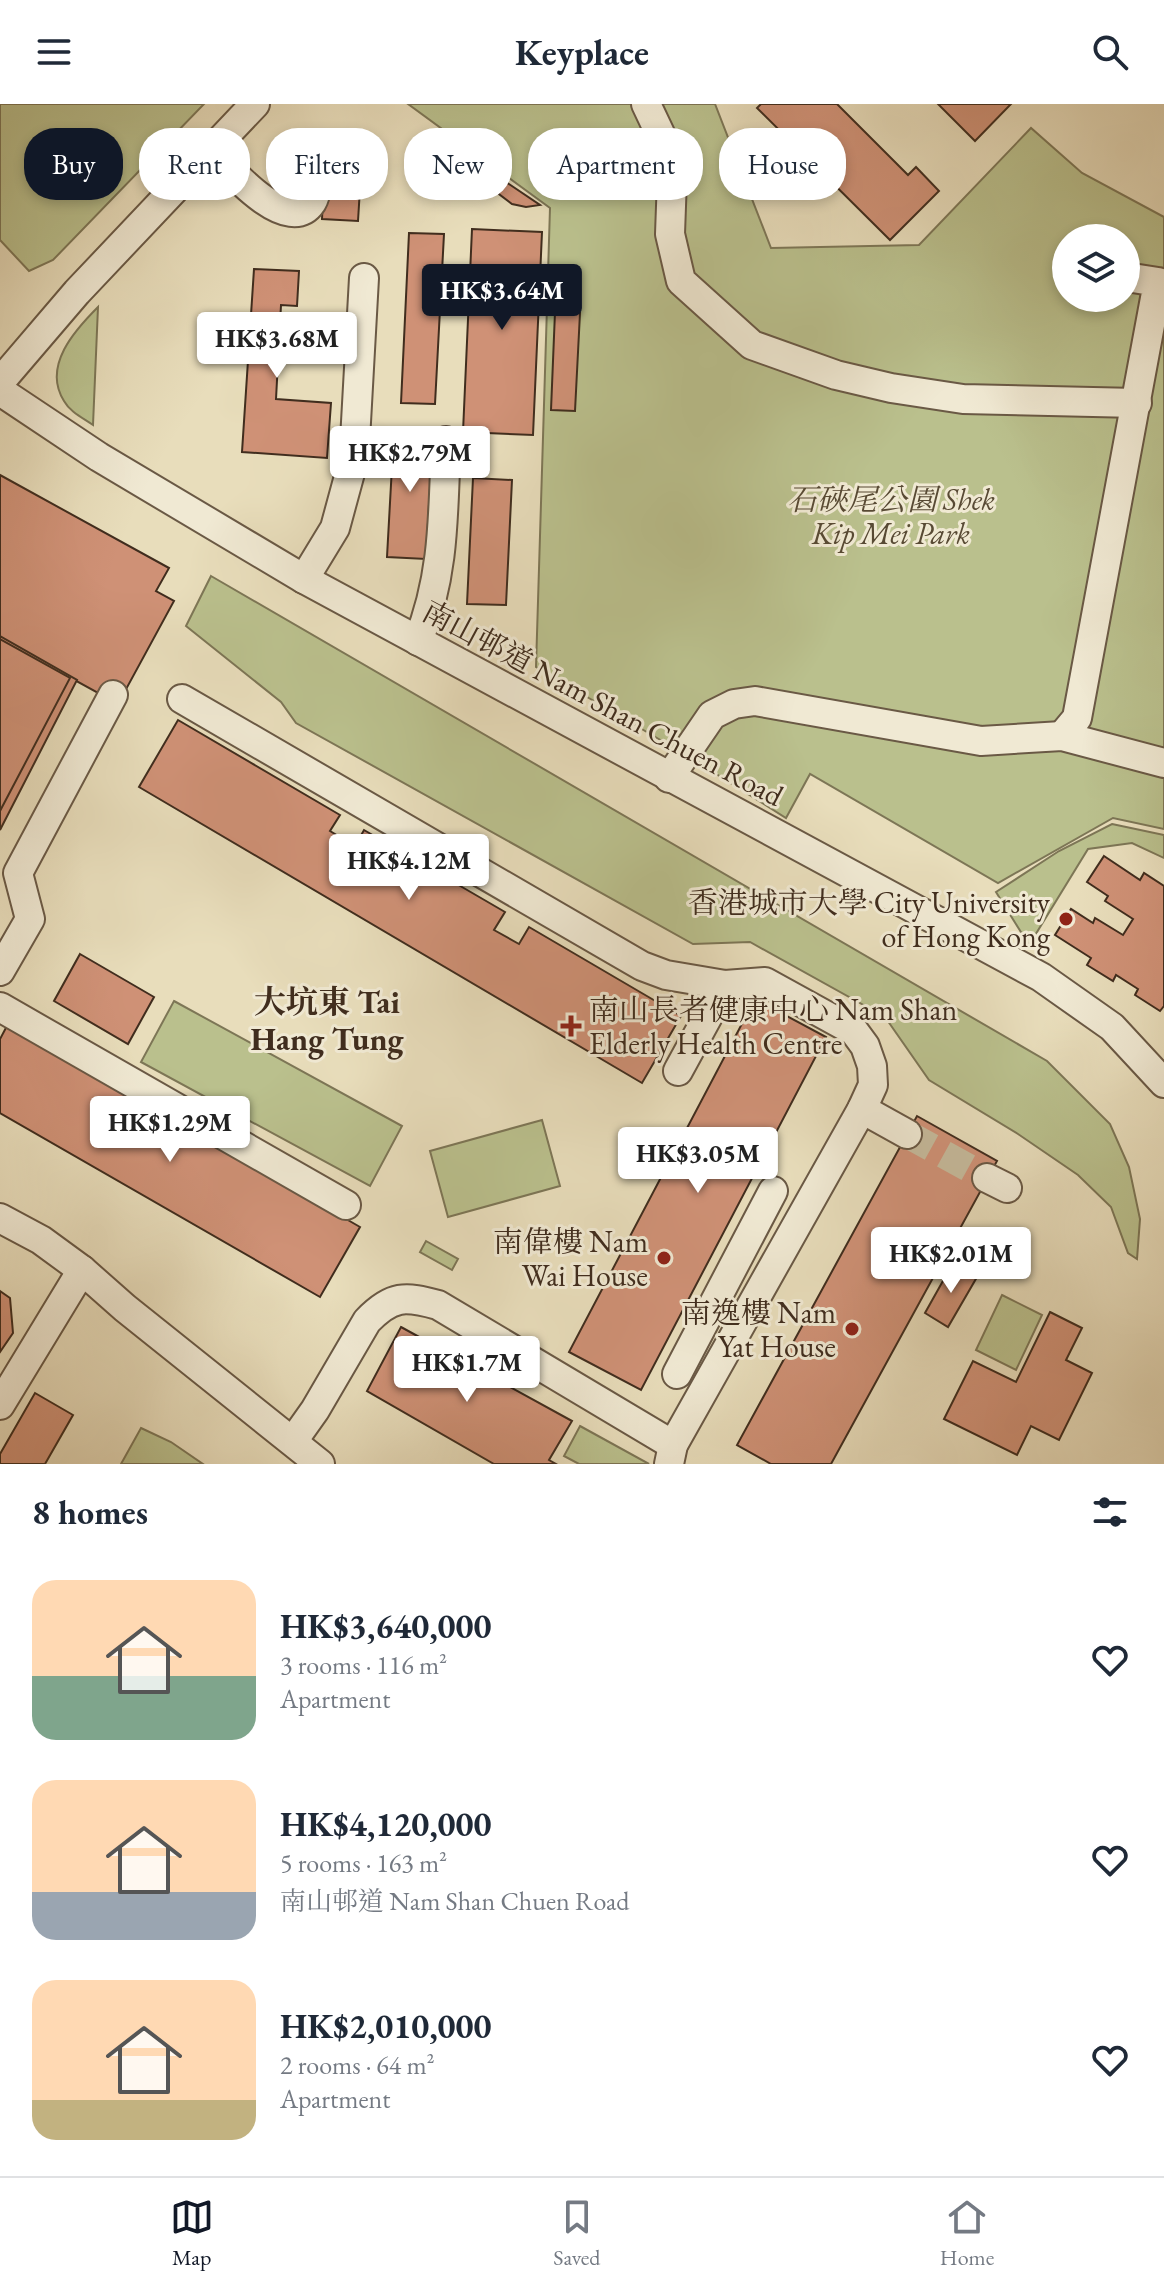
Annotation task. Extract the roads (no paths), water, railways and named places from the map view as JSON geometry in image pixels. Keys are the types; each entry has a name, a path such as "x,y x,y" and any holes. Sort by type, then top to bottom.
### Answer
{"street":[{"path":"232,128 255,104"},
{"path":"646,104 664,142 672,178 670,234 681,281 752,345 836,375 920,393 963,399 1137,403"},
{"path":"250,186 275,209 296,213 312,200"},
{"path":"0,382 77,292 164,200"},
{"path":"304,579 335,528 354,458 364,278"},
{"path":"1062,736 1077,718 1161,279 1140,278"},
{"name":"南山邨道 Nam Shan Chuen Road","path":"0,391 99,457 304,579 1041,977 1112,1027 1164,1083"},
{"path":"418,641 434,598 443,537 446,441"},
{"path":"0,971 30,919 18,873 113,695"},
{"path":"182,699 642,966 666,975 725,985 765,982 854,1031 865,1046 872,1066 873,1085 862,1109 671,1454 438,1305 399,1299 379,1309 367,1321 315,1410 293,1441"},
{"path":"669,778 712,715 734,704 755,701 981,741 1062,736 1164,763"},
{"path":"678,1071 725,985"},
{"path":"0,1007 346,1205"},
{"path":"862,1109 907,1134"},
{"path":"677,1374 773,1191"},
{"path":"0,1218 41,1240 82,1270 320,1464"},
{"path":"0,1405 82,1270"},
{"path":"714,1304 744,1319"}],"tunnel":[{"path":"907,1134 987,1178"}],"place":[{"name":"香港城市大學 City University of Hong Kong","path":"1066,919"},
{"name":"南山長者健康中心 Nam Shan Elderly Health Centre","path":"571,1026"},
{"name":"南偉樓 Nam Wai House","path":"664,1258"},
{"name":"南逸樓 Nam Yat House","path":"852,1329"}],"district":[{"name":"大坑東 Tai Hang Tung","path":"327,1020"}],"park label":[{"name":"石硤尾公園 Shek Kip Mei Park","path":"891,516"}]}
